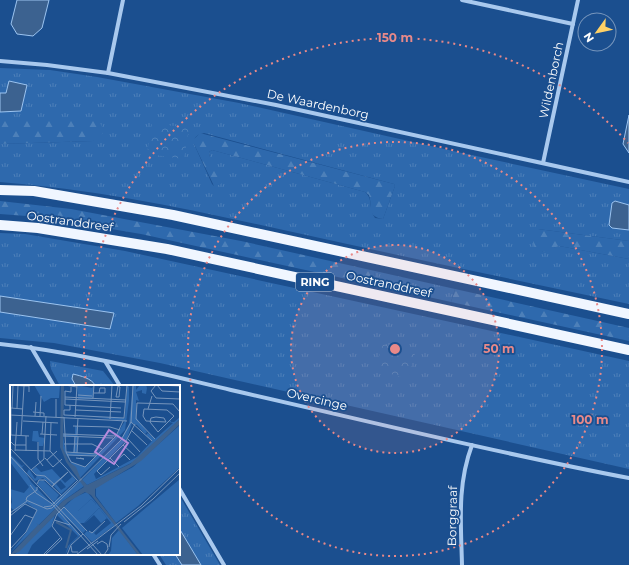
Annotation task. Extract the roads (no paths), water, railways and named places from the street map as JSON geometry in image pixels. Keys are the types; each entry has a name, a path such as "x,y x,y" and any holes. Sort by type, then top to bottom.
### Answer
{"main road":[{"name":"Oostranddreef","path":"0,190 34,192 173,215 629,314"},
{"name":"Oostranddreef","path":"0,225 38,228 167,249 629,350"}],"street":[{"path":"108,73 123,0"},
{"path":"462,0 572,24"},
{"name":"Wildenborch","path":"543,163 578,0"},
{"name":"De Waardenborg","path":"0,61 47,65 108,73 276,105 629,182"},
{"name":"Overcinge","path":"0,344 31,347 105,361 628,479"},
{"path":"31,347 53,385"},
{"path":"105,361 119,385"},
{"name":"Borggraaf","path":"462,565 460,502 466,462 472,445"},
{"path":"180,490 224,565"},
{"path":"154,555 160,565"}]}
